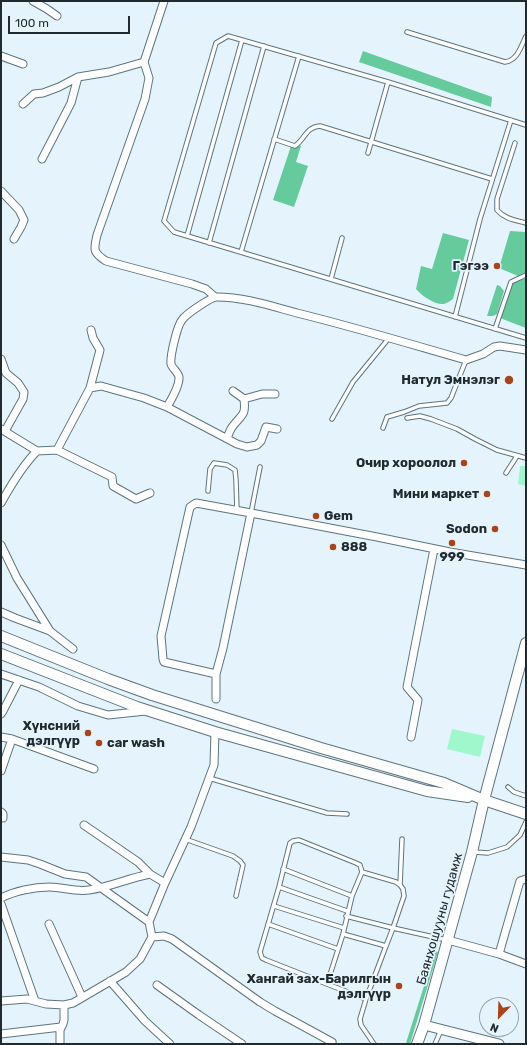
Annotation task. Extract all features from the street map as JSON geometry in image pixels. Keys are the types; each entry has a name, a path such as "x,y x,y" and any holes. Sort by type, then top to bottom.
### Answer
{"main road":[{"path":"1,636 152,696 321,748 444,783 484,800 526,814"},
{"name":"Баянхошууны гудамж","path":"417,1044 424,1025 472,852 484,800 526,643"},
{"path":"1,654 137,707 215,732 427,791 484,800"}],"street":[{"path":"33,1 57,16"},
{"path":"164,1 144,62 149,78 145,99 97,235 94,248 98,256 106,261 192,284 206,289 215,297 244,300 335,323 466,360 483,354 494,347 500,346 526,350"},
{"path":"1,56 23,64"},
{"path":"23,104 34,94 43,93 59,87 78,77 109,72 144,62"},
{"path":"42,159 71,103 78,77"},
{"path":"1,192 19,210 24,220 14,239"},
{"path":"167,407 178,382 179,375 171,364 173,345 181,320 189,312 215,297"},
{"path":"57,450 90,388 100,350 93,338 91,330"},
{"path":"1,359 6,373 18,383 24,392 23,399 3,430 37,451 57,450 112,477 113,486 136,499 150,493"},
{"path":"90,388 101,386 144,398 167,407 237,444 247,447 257,445 261,441 266,427 277,429"},
{"path":"227,438 232,426 242,416 245,409 244,399 233,391"},
{"path":"244,399 262,394 275,394"},
{"path":"1,503 30,458 37,451"},
{"path":"216,674 164,662 163,659 161,636 190,508 196,503 434,549 526,565"},
{"path":"216,699 216,674 223,648 251,513"},
{"path":"1,545 17,578 50,631"},
{"path":"411,737 418,700 406,687 434,549"},
{"path":"1,612 50,631 73,649"},
{"path":"1,674 39,687 78,706 108,715 150,711"},
{"path":"1,714 19,680"},
{"path":"1,1001 27,999 64,1006 74,1003 110,981 118,978 140,959 152,937 149,922 191,827 214,765 215,732"},
{"path":"1,736 94,769"},
{"path":"1,771 12,739"},
{"path":"84,825 138,862 150,874 165,883"},
{"path":"1,857 28,860 65,874 86,877 149,922"},
{"path":"1,898 21,891 50,887 78,891 102,888 133,877 150,874"},
{"path":"499,954 520,881 526,879"},
{"path":"1,904 35,1001"},
{"path":"49,924 82,997"},
{"path":"152,937 164,936 172,939 275,1012 332,1042 331,1044"},
{"path":"448,940 499,954 526,964"},
{"path":"110,981 145,1022 170,1044"},
{"path":"157,985 242,1044"},
{"path":"60,1044 60,1030 64,1020 64,1006"},
{"path":"424,1025 499,1044"},
{"path":"1,1034 61,1027"}],"lane":[{"path":"407,32 505,62 513,59 517,55 526,36"},
{"path":"526,124 228,36 216,43 164,221 174,232 526,338"},
{"path":"187,236 242,40"},
{"path":"209,243 264,46"},
{"path":"241,252 299,56"},
{"path":"368,153 388,82"},
{"path":"455,316 480,218 511,120"},
{"path":"274,139 295,146 300,143 309,130 314,126 320,126 492,178"},
{"path":"515,143 497,199 497,210 506,218 526,223"},
{"path":"331,279 342,238"},
{"path":"495,329 511,282 526,275"},
{"path":"332,419 353,382 389,338"},
{"path":"382,428 387,417 419,406 447,404 452,398 466,360"},
{"path":"407,418 420,416 431,419 457,429 497,450 526,458"},
{"path":"506,473 517,456"},
{"path":"208,491 210,469 214,464 227,465 235,470 237,510"},
{"path":"251,513 260,467"},
{"path":"209,778 328,813 347,814"},
{"path":"508,787 514,792 526,796"},
{"path":"472,852 488,853 507,847 520,835 526,822"},
{"path":"185,839 233,856 240,861 243,865 236,896"},
{"path":"400,885 402,839"},
{"path":"327,984 352,896 362,872 360,865 356,863 299,840 295,840 290,843 274,906 260,952 262,958 327,984 366,999"},
{"path":"284,869 352,896"},
{"path":"362,872 396,882 403,889 404,896 360,1019 361,1025 374,1044"},
{"path":"279,887 348,911"},
{"path":"274,906 344,928"},
{"path":"346,916 448,940"},
{"path":"268,924 338,949"},
{"path":"342,934 386,946"},
{"path":"435,1044 441,1029"}],"green space":[{"path":"363,51 492,97 491,107 359,62"},
{"path":"292,143 301,146 296,162 308,166 294,207 273,200"},
{"path":"510,231 526,232 526,272 518,276 499,268"},
{"path":"443,233 469,240 453,299 447,303 440,304 429,300 416,289 421,266 432,269"},
{"path":"526,278 526,328 501,318 509,286"},
{"path":"497,285 504,291 497,314 487,316"},
{"path":"520,466 526,466 526,486 518,484"},
{"path":"452,729 485,736 480,757 447,749"},
{"path":"435,951 438,952 410,1044 406,1043"}],"place":[{"name":"Гэгээ","path":"497,266"},
{"name":"Натул Эмнэлэг","path":"509,380"},
{"name":"Очир хороолол","path":"464,463"},
{"name":"Мини маркет","path":"487,494"},
{"name":"Gem","path":"316,516"},
{"name":"Sodon","path":"495,529"},
{"name":"999","path":"452,543"},
{"name":"888","path":"333,547"},
{"name":"Хүнсний дэлгүүр","path":"88,733"},
{"name":"car wash","path":"99,743"},
{"name":"Хангай зах-Барилгын дэлгүүр","path":"399,986"}]}
